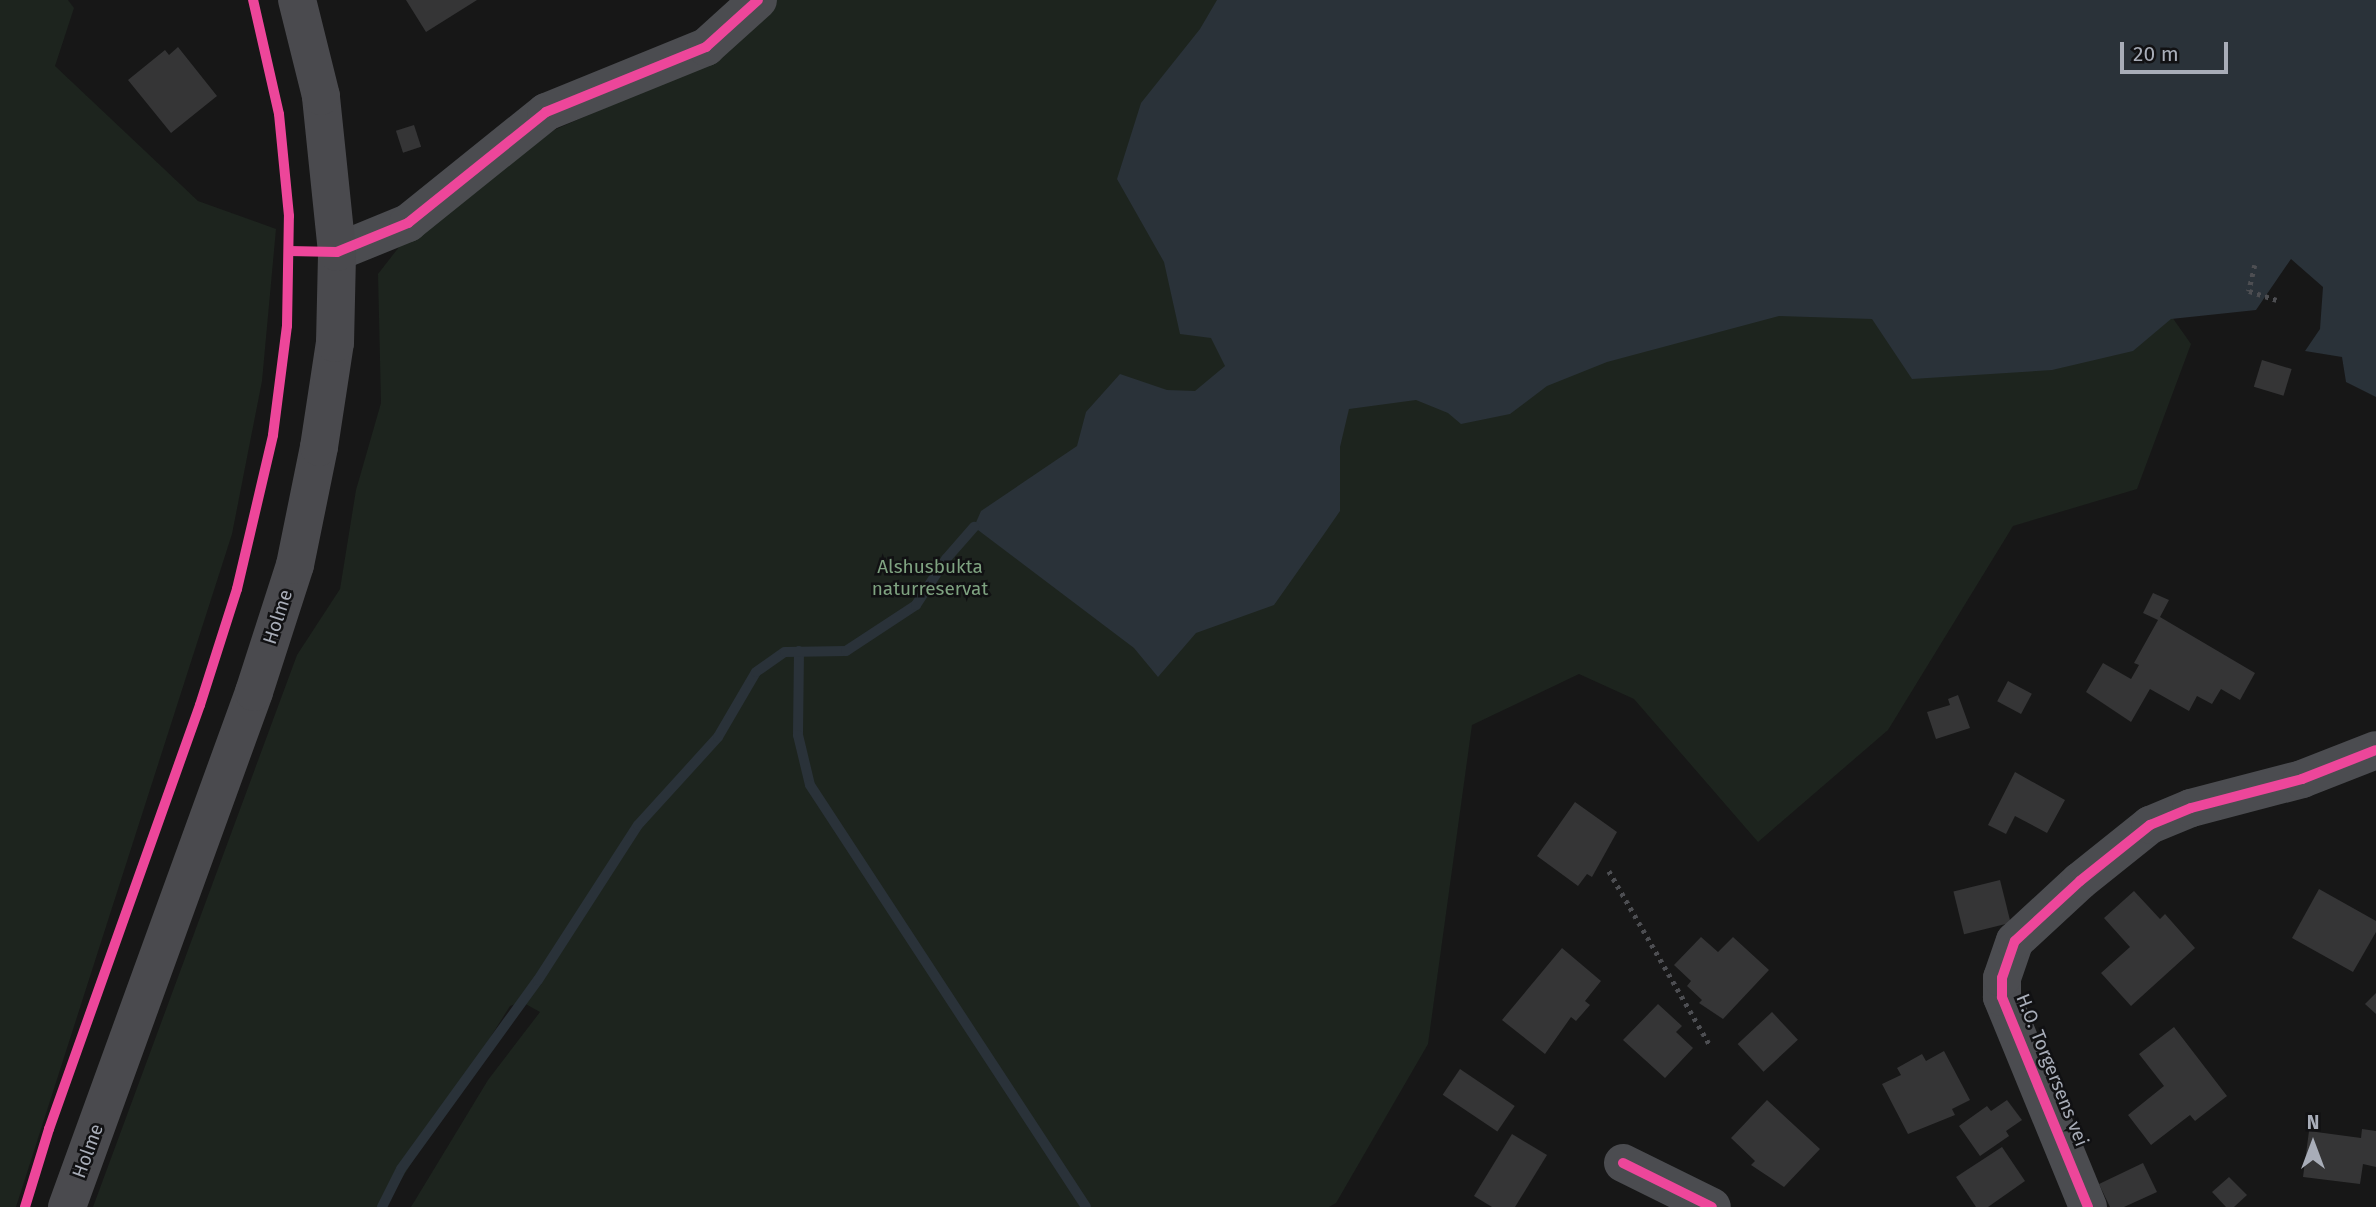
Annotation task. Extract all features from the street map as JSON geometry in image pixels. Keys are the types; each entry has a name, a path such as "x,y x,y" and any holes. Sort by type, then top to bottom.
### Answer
{"main road":[{"name":"Holme","path":"67,1207 254,692 295,565 335,343 337,252 321,96 297,0"}],"street":[{"path":"337,252 408,223 546,112 706,47 758,0"},
{"name":"H.O. Torgersens vei","path":"2088,1207 2002,997 2002,978 2015,942 2080,881 2150,825 2191,808 2302,779 2376,750"},
{"path":"1623,1163 1712,1207"}],"path":[{"path":"2255,265 2249,291 2277,300"},
{"path":"1609,871 1710,1045"}],"green space":[{"path":"0,0 68,0 74,8 55,66 198,201 276,229 262,381 232,534 16,1207 0,1207"},
{"name":"Alshusbukta naturreservat","path":"774,0 1949,0 2191,344 2137,489 2013,526 1888,730 1758,842 1634,699 1579,674 1472,725 1428,1044 1336,1203 1329,1207 411,1207 488,1080 540,1012 522,1002 510,1006 384,1207 93,1207 297,655 340,589 356,490 381,403 378,274 399,247 554,130 671,79"}],"shaded area":[{"path":"1217,0 2376,0 2376,397 2346,382 2342,357 2305,351 2320,329 2323,287 2291,259 2256,310 2171,319 2133,351 2052,370 1912,379 1872,319 1779,316 1607,362 1547,386 1510,414 1461,424 1448,413 1416,400 1349,409 1340,447 1340,511 1274,605 1196,633 1158,677 1134,648 974,527 981,511 1077,446 1086,412 1120,374 1167,390 1195,391 1225,366 1211,338 1180,334 1164,262 1117,179 1141,103 1200,29"}],"building":[{"path":"406,0 477,0 426,32"},
{"path":"178,47 217,96 171,133 128,80 165,50 169,55"},
{"path":"414,125 421,147 403,153 396,131"},
{"path":"2262,360 2292,369 2283,396 2254,387"},
{"path":"2153,593 2169,600 2160,617 2255,673 2240,700 2221,689 2212,704 2197,696 2189,711 2150,689 2131,722 2086,692 2103,663 2131,679 2139,665 2134,663 2158,620 2143,613"},
{"path":"2008,681 2032,694 2021,714 1997,701"},
{"path":"1958,695 1970,728 1936,739 1927,712 1950,705 1948,699"},
{"path":"2015,772 2065,800 2047,833 2015,816 2006,834 1988,825"},
{"path":"1575,802 1617,832 1592,877 1587,874 1578,886 1537,856"},
{"path":"2000,880 2011,923 1964,934 1953,892"},
{"path":"2319,889 2376,921 2376,932 2353,972 2292,938"},
{"path":"2134,891 2160,919 2165,914 2195,948 2131,1006 2101,973 2130,947 2104,918"},
{"path":"1701,937 1718,952 1733,937 1769,970 1723,1019 1699,1003 1702,1000 1687,986 1691,981 1674,965"},
{"path":"1562,948 1601,981 1585,1001 1590,1005 1576,1021 1571,1017 1545,1054 1502,1020"},
{"path":"2376,993 2376,1014 2365,1004"},
{"path":"1658,1004 1682,1026 1676,1032 1693,1048 1665,1078 1623,1040"},
{"path":"1772,1012 1798,1040 1764,1072 1738,1044"},
{"path":"2174,1027 2227,1096 2195,1121 2190,1115 2151,1145 2128,1115 2164,1086 2139,1054"},
{"path":"1944,1051 1970,1100 1952,1109 1955,1115 1908,1134 1882,1084 1901,1075 1897,1068 1922,1054 1926,1061"},
{"path":"1460,1069 1515,1106 1497,1132 1443,1095"},
{"path":"1767,1100 1820,1149 1784,1187 1751,1165 1755,1161 1731,1138"},
{"path":"2007,1100 2022,1120 2006,1131 2009,1136 1980,1156 1959,1126 1987,1106 1991,1111"},
{"path":"2362,1129 2376,1131 2376,1167 2363,1164 2360,1184 2303,1177 2309,1131 2361,1138"},
{"path":"1512,1134 1547,1155 1515,1207 1492,1207 1474,1196"},
{"path":"2002,1147 2025,1181 1988,1207 1976,1207 1956,1177"},
{"path":"2143,1163 2157,1192 2124,1207 2110,1207 2099,1184"},
{"path":"2229,1177 2247,1195 2234,1207 2226,1207 2212,1192"}],"waterway":[{"path":"382,1207 401,1169 538,980 638,825 718,737 756,672 785,652 846,651 916,605 946,559 974,527"},
{"path":"799,651 798,735 810,785 1086,1207"}],"cycle path":[{"path":"25,1207 49,1129 200,705 237,589 273,435 287,326 289,216 279,114 253,0"},
{"path":"289,251 337,252 408,223 546,112 706,47 758,0"},
{"path":"2088,1207 2002,997 2002,978 2015,941 2080,881 2150,825 2191,808 2302,779 2376,750"},
{"path":"1623,1163 1712,1207"}]}
